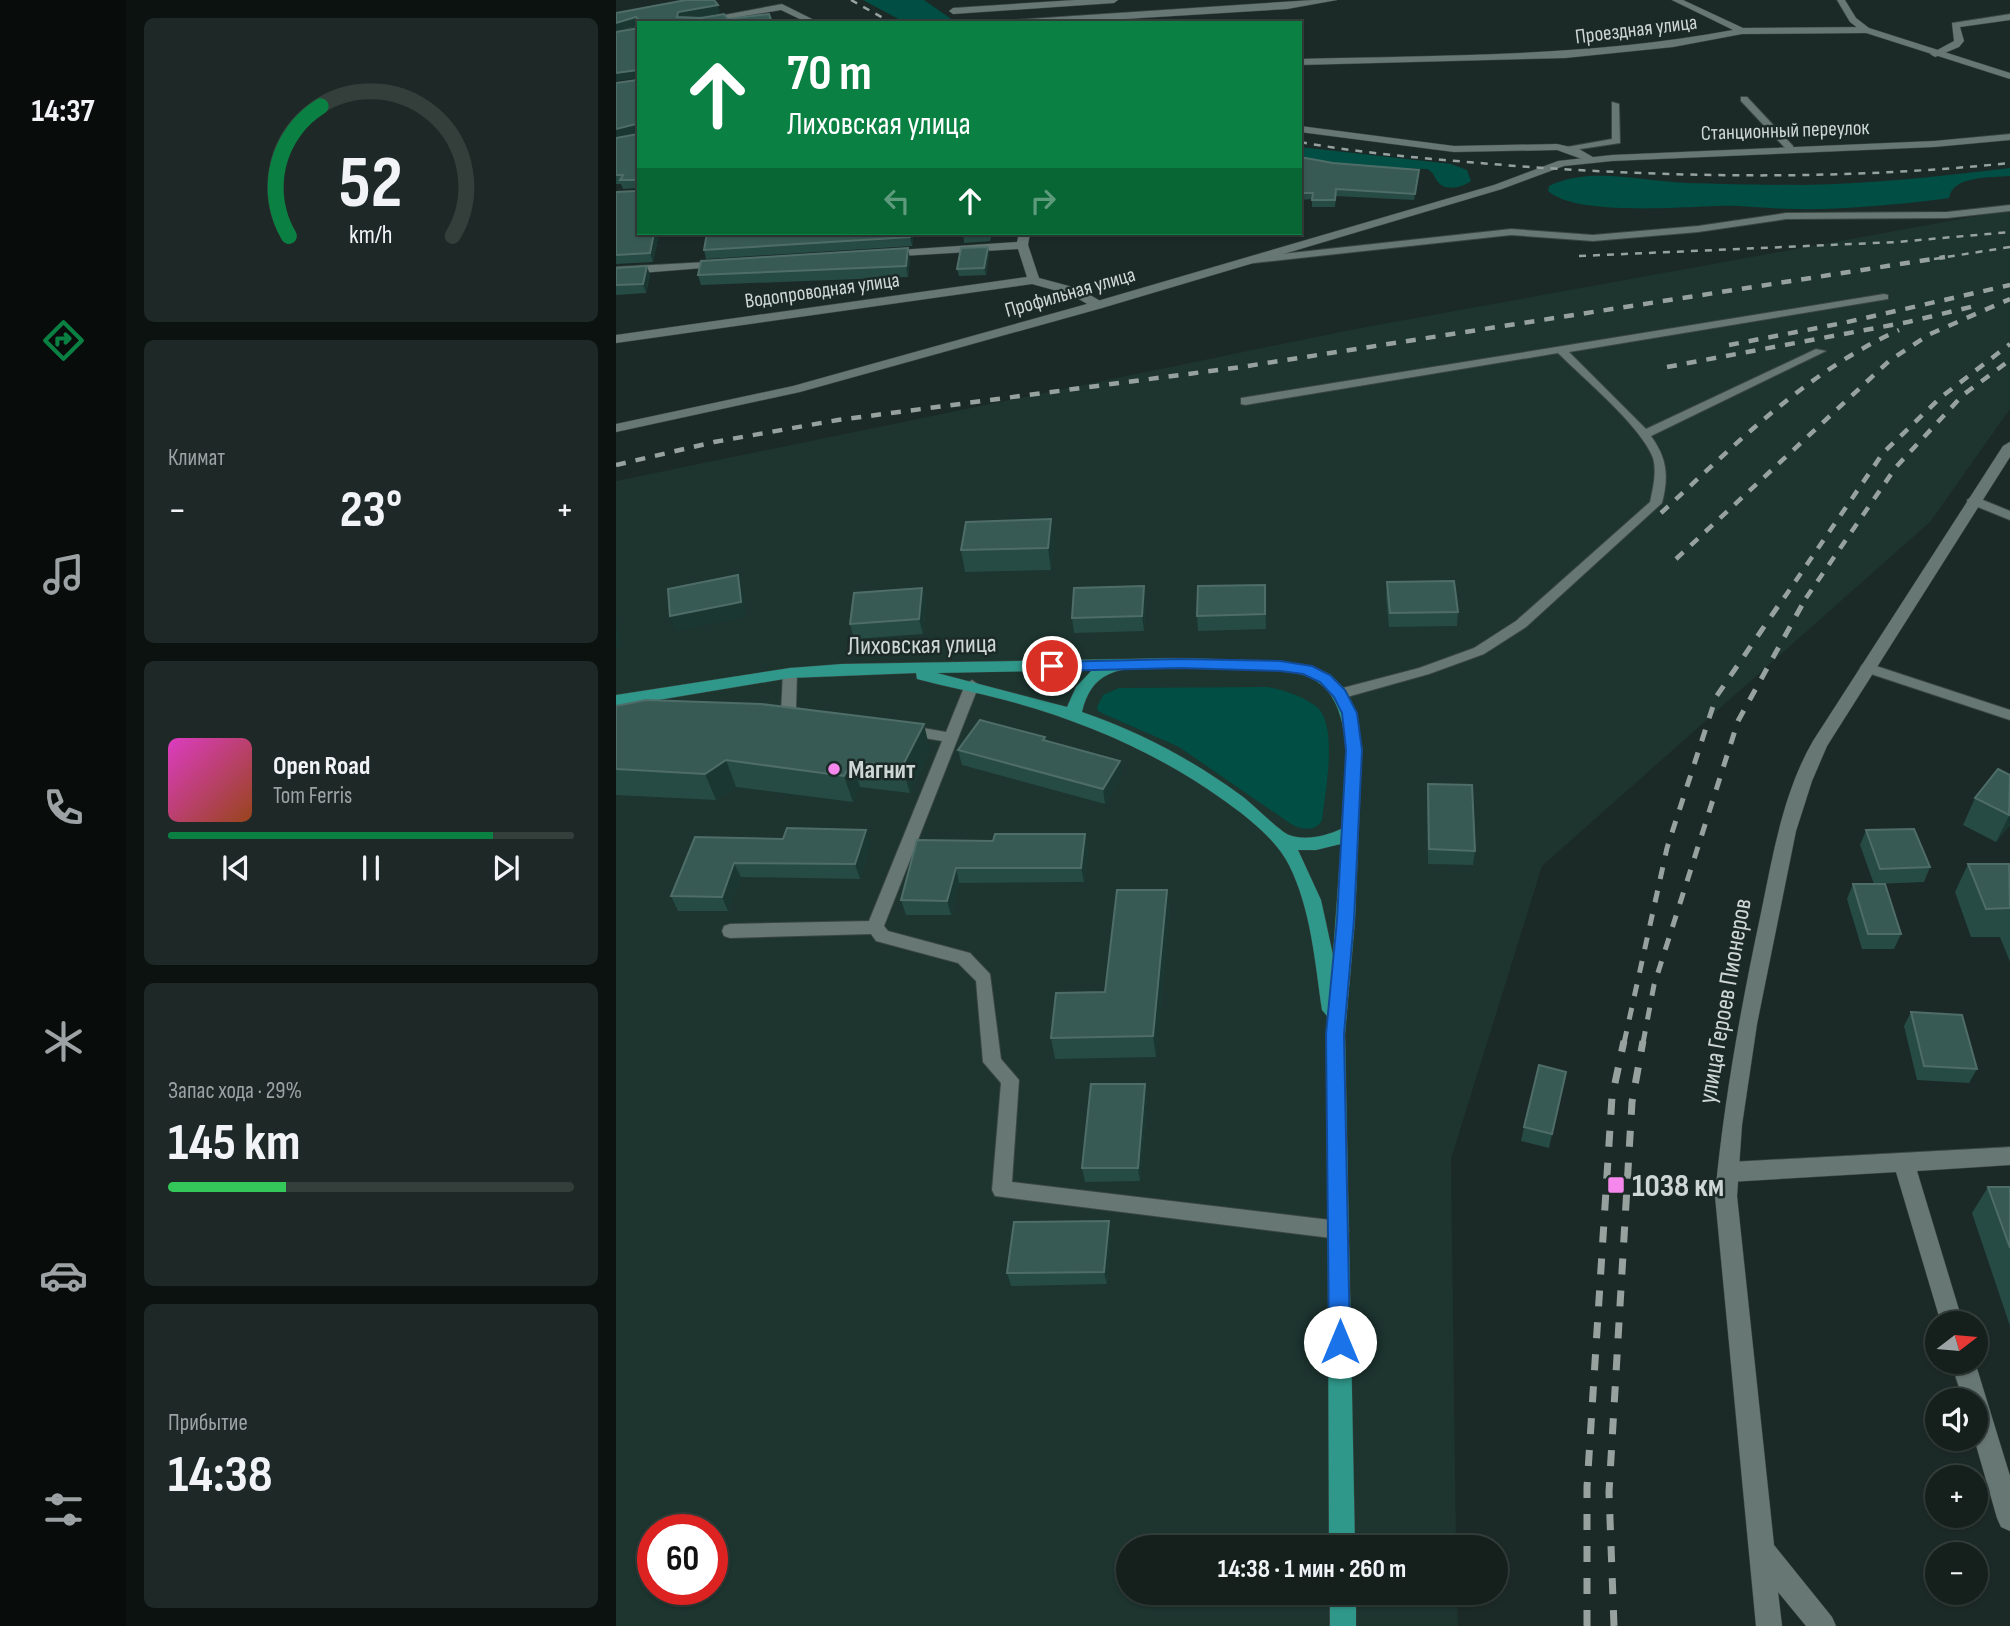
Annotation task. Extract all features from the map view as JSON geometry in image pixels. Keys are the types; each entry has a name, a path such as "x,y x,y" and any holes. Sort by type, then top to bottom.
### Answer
{"main road":[{"name":"Лиховская улица","path":"616,701 790,673 889,668 1111,665 1280,666 1307,670 1325,679 1340,694"},
{"path":"1073,714 1074,705 1086,683 1111,665"},
{"path":"889,668 972,685 1073,714 1160,749 1214,783 1259,818 1281,839 1297,864 1311,897 1335,1034"},
{"path":"1340,694 1349,713 1354,750 1344,945 1335,1034 1342,1535"},
{"path":"1281,839 1300,845 1318,844 1350,833"},
{"path":"1343,1605 1343,1626"}],"street":[{"path":"963,21 953,11 1114,0"},
{"path":"1046,21 1306,5 1333,0"},
{"path":"1676,0 1742,30"},
{"path":"1841,0 1853,19 1866,30"},
{"path":"1001,21 1024,6"},
{"path":"708,21 731,19 782,7 812,21"},
{"path":"1935,54 1959,41 1955,25 2010,17"},
{"name":"Проездная улица","path":"1302,62 1625,51 1742,30 1866,30 2010,76"},
{"path":"1302,129 1454,149 1557,147 1570,149 1593,160"},
{"name":"Станционный переулок","path":"1530,174 1562,163 1593,160 1790,148 1934,144 2010,137"},
{"name":"Профильная улица","path":"616,428 795,389 1098,305 1498,187 1530,174"},
{"path":"873,254 1023,239 1034,280 1043,285 1076,292 1098,305"},
{"path":"616,271 738,263"},
{"name":"Водопроводная улица","path":"616,339 1034,280"},
{"name":"улица Героев Пионеров","path":"1769,1626 1726,1196 1732,1125 1747,1024 1787,831 1803,781 1819,745 1973,500 2010,446"},
{"path":"1729,1172 2010,1156"},
{"path":"1903,1161 1948,1311"},
{"path":"1988,1445 2010,1518"},
{"path":"1760,1549 1823,1626"}],"lane":[{"path":"1744,99 1790,148"},
{"path":"1570,149 1617,141 1615,104"},
{"path":"1253,260 1511,232 1593,238 1698,229 1786,216 1947,215 2010,208"},
{"path":"1245,401 1885,298"},
{"path":"1340,694 1453,662 1479,650 1521,624 1656,503 1662,480 1658,457 1643,435 1560,349"},
{"path":"1643,435 1820,351"},
{"path":"1973,500 2010,516"},
{"path":"1867,668 2010,715"},
{"path":"790,673 788,712 815,716"},
{"path":"875,927 972,685"},
{"path":"897,729 952,738"},
{"path":"730,931 875,927"},
{"path":"875,927 882,936 964,958 984,979 992,1062 1010,1080 1002,1190 1339,1230"}],"shaded area":[{"path":"2010,210 2010,409 1930,522 1542,866 1451,1159 1456,1535 1116,1535 1116,1605 1457,1605 1458,1626 616,1626 616,481 1355,329"}],"green space":[{"path":"863,0 924,0 954,21 902,21"},
{"path":"1302,147 1451,164 1467,170 1471,181 1450,188 1441,185 1427,169 1351,167 1302,157"},
{"path":"2010,168 2010,176 1965,181 1952,191 1949,198 1849,208 1604,207 1562,199 1548,191 1549,186 1565,180 1598,176 1686,183 1803,185 1932,177"},
{"path":"1268,687 1307,700 1318,708 1324,717 1329,762 1322,820 1316,827 1304,829 1291,824 1179,747 1104,714 1098,711 1097,707 1103,695 1119,688"}],"building":[{"path":"686,0 714,0 718,5 678,12 677,17 701,18 724,14 728,19 769,14 771,21 639,21 636,17 616,23 616,13"},
{"path":"637,28 637,70 616,73 616,32"},
{"path":"637,80 637,125 616,129 616,83"},
{"path":"637,134 637,181 620,180 623,175 616,175 616,138"},
{"path":"1302,157 1333,163 1419,170 1415,194 1336,189 1335,200 1312,200 1313,193 1302,193"},
{"path":"637,188 637,235 654,235 650,253 616,255 616,192 636,191"},
{"path":"707,235 910,235 910,237 704,250"},
{"path":"988,247 984,268 957,269 961,248"},
{"path":"908,248 906,266 698,275 701,261"},
{"path":"647,266 643,284 616,285 616,268"},
{"path":"1051,519 1048,548 961,550 966,522"},
{"path":"738,575 741,602 670,616 668,589"},
{"path":"1454,581 1458,612 1390,613 1387,582"},
{"path":"1265,585 1265,614 1197,616 1198,586"},
{"path":"1144,586 1142,616 1072,618 1074,588"},
{"path":"922,588 919,619 850,624 854,593"},
{"path":"646,700 761,704 924,724 902,767 852,761 844,776 726,760 705,774 616,769 616,706"},
{"path":"980,720 1120,761 1103,789 958,750"},
{"path":"1998,769 2010,775 2009,815 1975,798"},
{"path":"1428,784 1472,785 1475,851 1429,849"},
{"path":"787,828 866,830 855,864 734,863 722,897 671,896 695,837 783,839"},
{"path":"1914,829 1930,867 1880,869 1866,830"},
{"path":"995,834 1085,834 1081,868 956,868 947,901 901,900 917,840 993,841"},
{"path":"1968,864 2009,864 2010,908 1986,909"},
{"path":"1853,884 1885,884 1901,934 1868,934"},
{"path":"1117,890 1167,890 1153,1036 1051,1038 1056,993 1105,992"},
{"path":"1911,1012 1962,1015 1977,1069 1924,1066"},
{"path":"1539,1065 1566,1072 1552,1134 1524,1127"},
{"path":"1091,1084 1145,1084 1138,1168 1082,1168"},
{"path":"1988,1187 2010,1187 2010,1248"},
{"path":"1109,1221 1104,1272 1007,1273 1014,1222"}],"railway":[{"path":"851,0 888,21"},
{"path":"1302,142 1516,166 1702,175 1825,175 2010,163"},
{"path":"1579,256 1897,242 2010,232"},
{"path":"1934,259 2010,247"},
{"path":"616,465 714,442 838,420 1241,367 1945,257"},
{"path":"1729,345 1843,323 2010,285"},
{"path":"1676,559 1889,361 1930,334 2010,299"},
{"path":"1667,367 1908,322 1979,305"},
{"path":"1661,513 1744,436 1802,388 1865,347 1899,330"},
{"path":"1784,598 1883,453 1940,398 2010,344"},
{"path":"1806,598 1896,467 1963,395 2010,360"},
{"path":"1624,1043 1667,848 1716,697 1785,596"},
{"path":"1643,1043 1654,985 1738,721 1807,596"},
{"path":"1587,1626 1587,1487 1612,1097 1624,1041"},
{"path":"1614,1626 1609,1492 1632,1102 1643,1041"}],"place":[{"name":"Магнит","path":"834,769"},
{"name":"1038 км","path":"1616,1185"}],"route":[{"path":"1052,666 1180,663 1280,666 1307,670 1325,679 1340,694 1349,713 1354,750 1346,920 1335,1034 1340,1342"}]}
